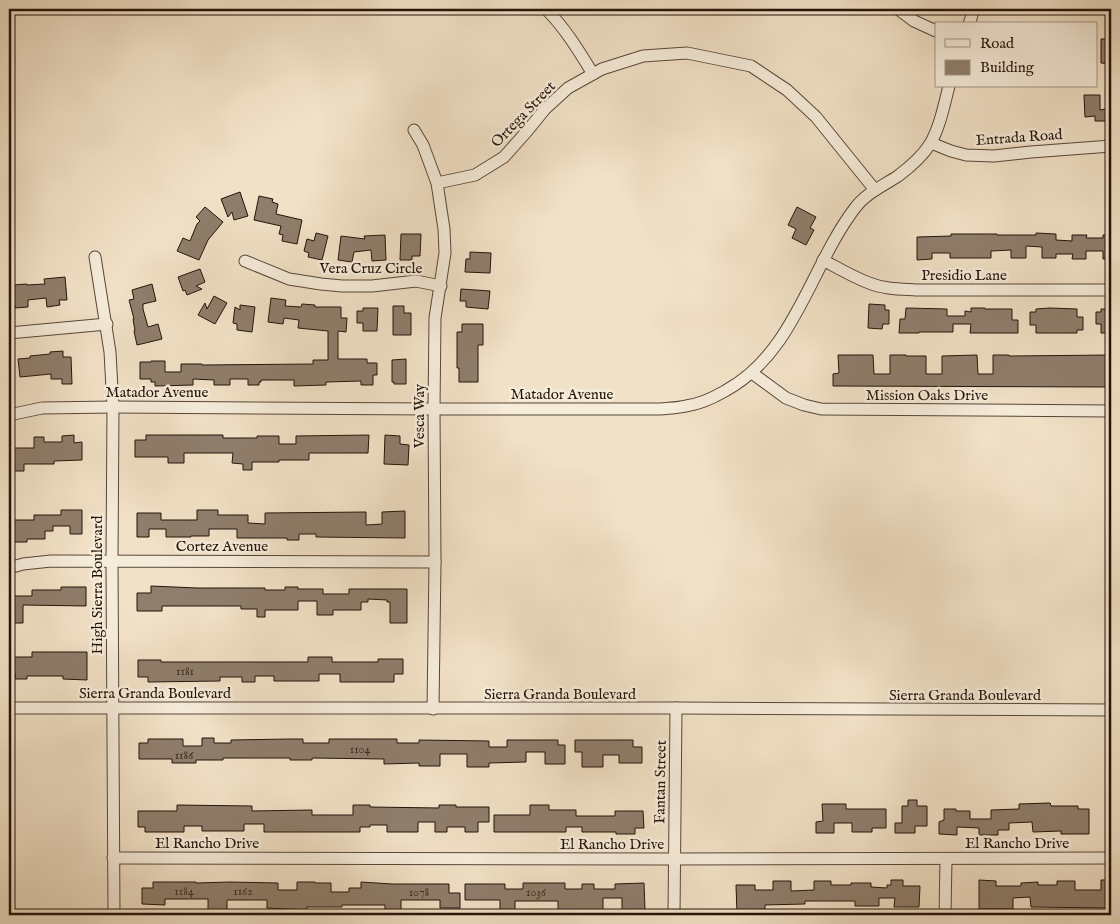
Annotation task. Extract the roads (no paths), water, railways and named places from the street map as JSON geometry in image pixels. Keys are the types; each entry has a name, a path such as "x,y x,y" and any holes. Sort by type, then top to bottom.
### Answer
{"street":[{"path":"546,9 575,44 593,74"},
{"path":"898,9 914,21 935,31"},
{"path":"970,22 974,9"},
{"name":"Ortega Street","path":"437,183 475,175 504,157 545,109 568,88 602,69 643,56 687,52 751,66 787,90 816,117 875,190"},
{"name":"Matador Avenue","path":"9,415 42,408 112,407 660,409 687,406 714,397 733,387 752,373 771,353 786,332 823,260 856,206 875,190 896,177 922,155 930,143 938,123 948,88"},
{"name":"Vesca Way","path":"414,130 423,144 437,183 444,229 445,254 435,318 433,709"},
{"name":"Entrada Road","path":"930,143 951,152 966,155 994,156 1111,146"},
{"name":"High Sierra Boulevard","path":"96,256 110,352 112,407 114,915"},
{"name":"Presidio Lane","path":"823,260 870,284 891,288 916,290 1111,290"},
{"name":"Vera Cruz Circle","path":"245,261 289,279 321,284 372,286 416,281 441,286"},
{"path":"9,333 107,324"},
{"name":"Mission Oaks Drive","path":"752,373 786,398 821,409 1111,411"},
{"name":"Cortez Avenue","path":"9,568 51,560 435,562"},
{"name":"Sierra Granda Boulevard","path":"9,708 1111,710"},
{"name":"Fantan Street","path":"674,915 676,708"},
{"name":"El Rancho Drive","path":"113,858 1111,858"},
{"path":"945,915 946,858"}]}
